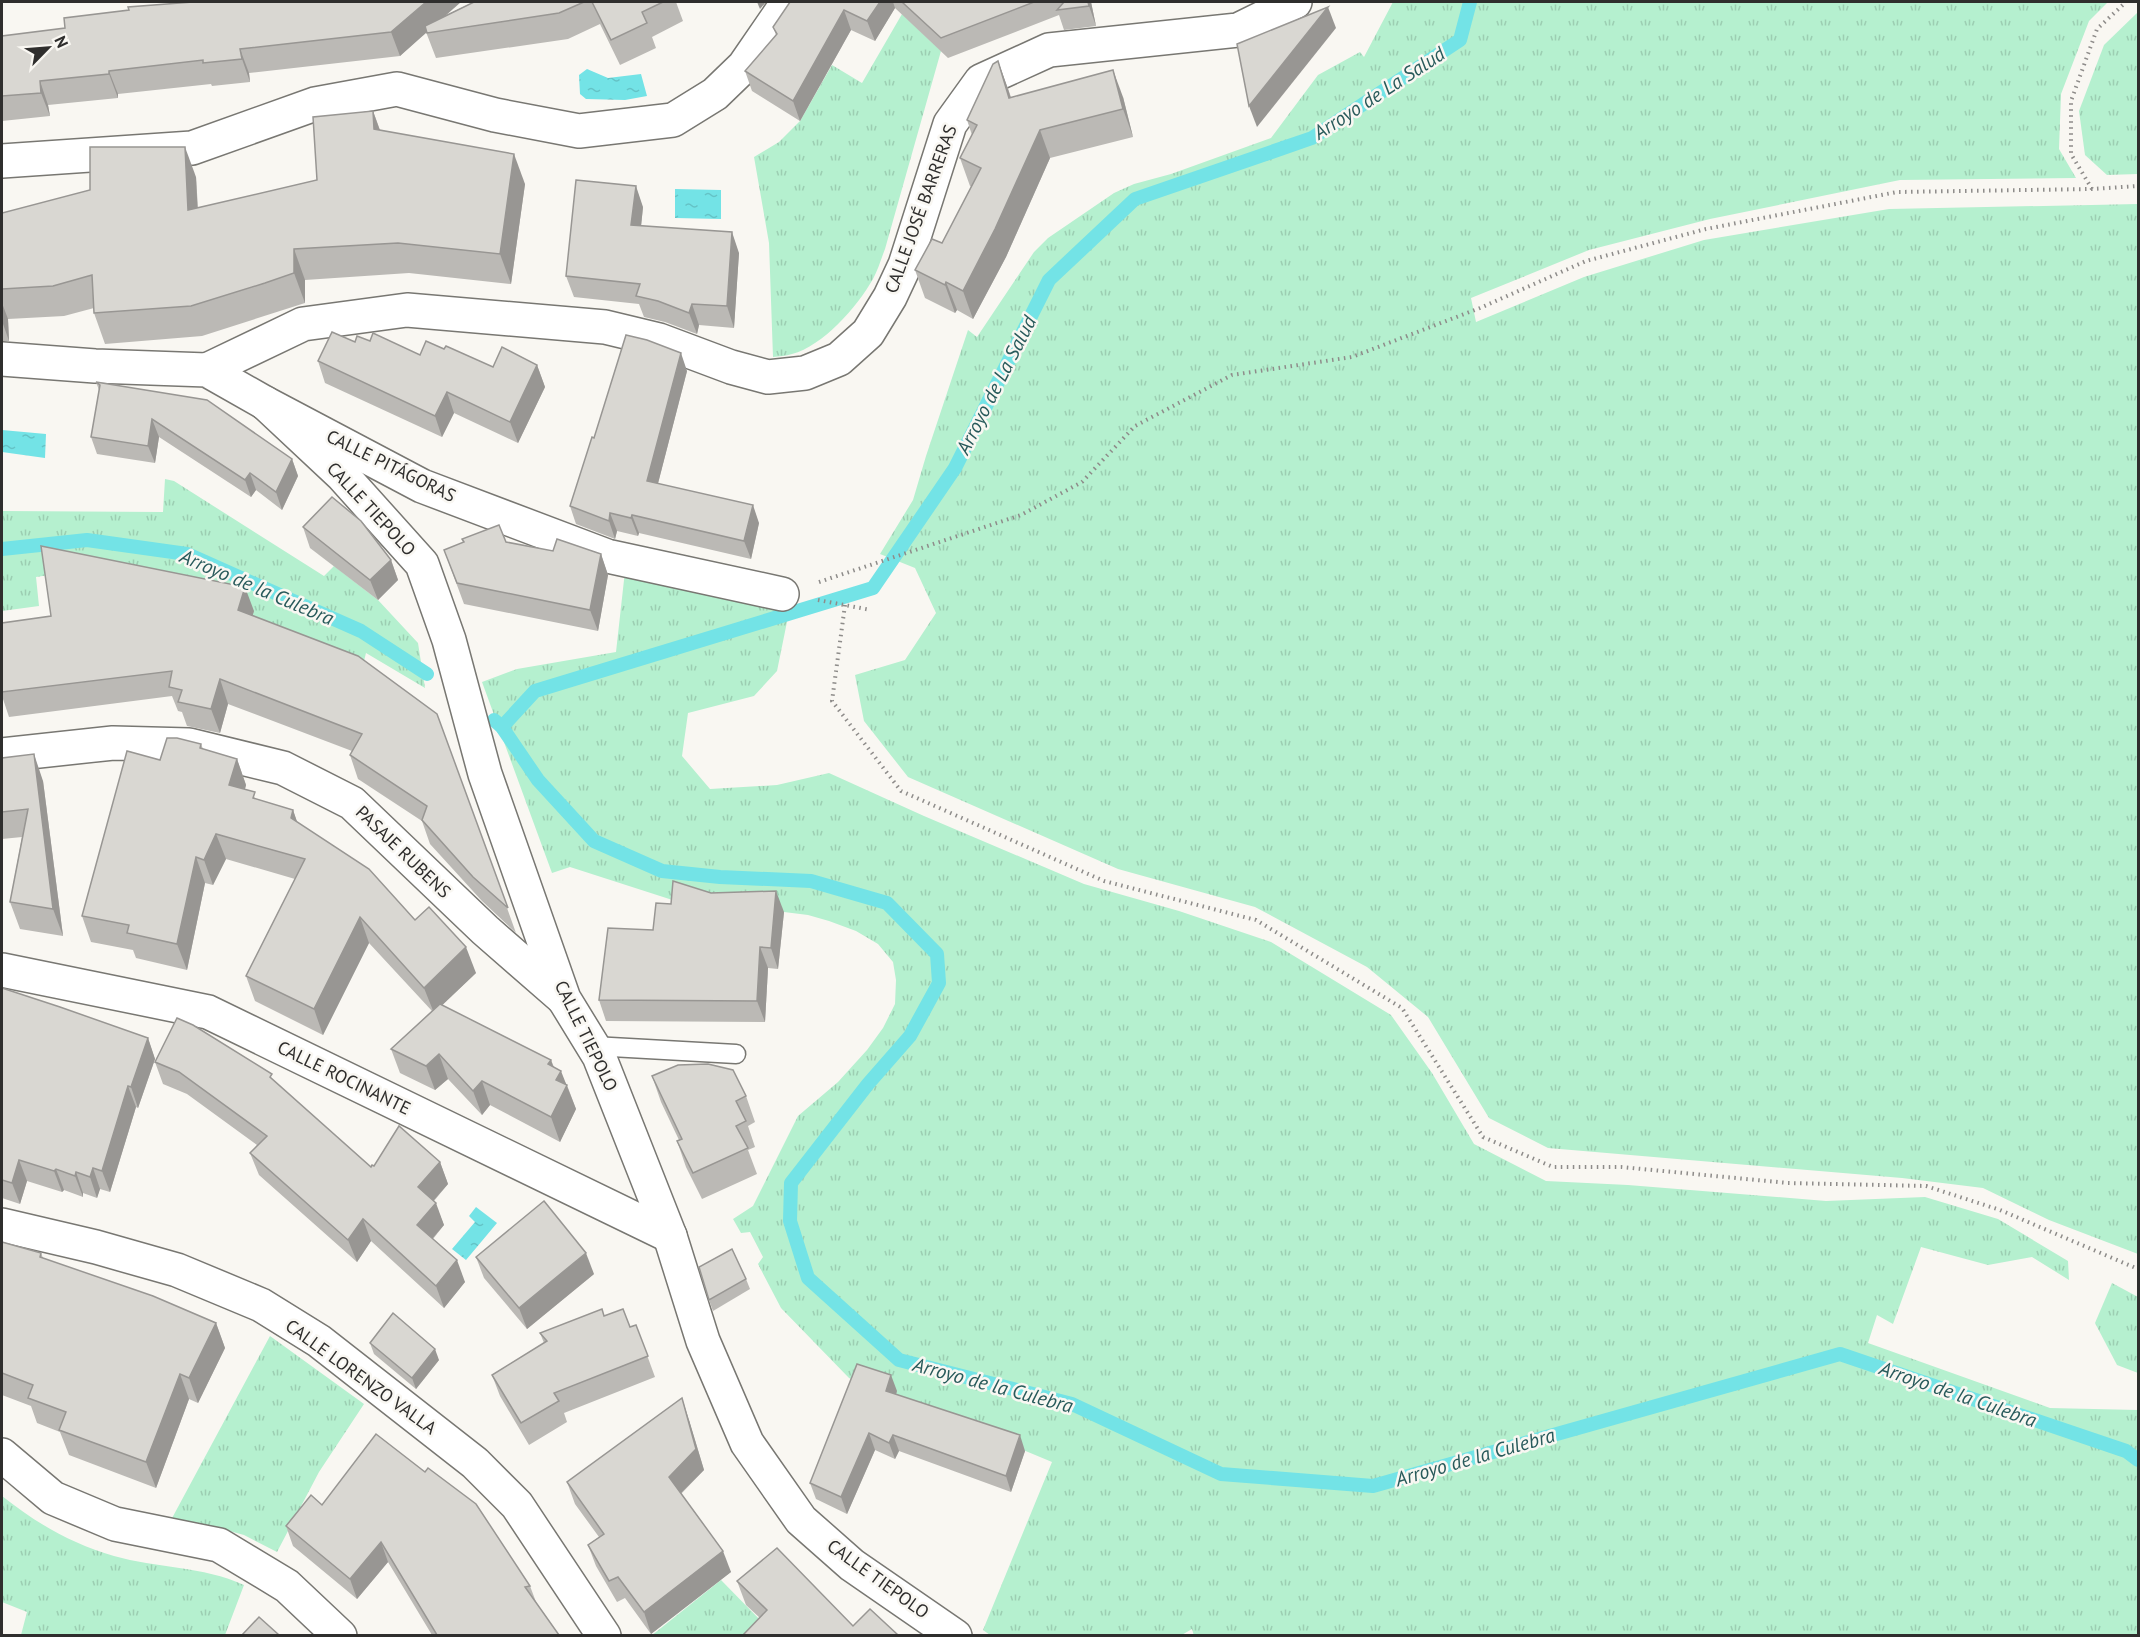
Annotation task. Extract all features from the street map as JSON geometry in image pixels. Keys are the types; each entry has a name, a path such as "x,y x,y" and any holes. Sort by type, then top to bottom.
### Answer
{"street":[{"path":"2,161 192,148 315,104 397,89 495,115 579,131 673,120 715,94 744,66 788,2"},
{"name":"CALLE JOSÉ BARRERAS","path":"207,370 303,324 407,310 605,327 659,340 730,367 768,377 805,373 840,359 867,333 890,297 905,265 950,124 981,81 1049,50 1238,30 1295,2"},
{"name":"CALLE PITÁGORAS","path":"2,359 95,366 207,370 422,486 607,556 782,594"},
{"name":"CALLE TIEPOLO","path":"265,403 342,475 422,564 449,640 485,774 564,999 599,1056 670,1236 703,1341 747,1443 801,1520 852,1565 955,1635"},
{"name":"PASAJE RUBENS","path":"2,755 112,743 189,745 283,768 352,803 485,930 564,999"},
{"name":"CALLE ROCINANTE","path":"2,970 208,1012 670,1236"},
{"name":"CALLE LORENZO VALLA","path":"2,1225 96,1247 177,1270 261,1305 318,1341 475,1463 517,1504 604,1635"},
{"path":"2,1455 54,1498 115,1524 219,1545 287,1586 340,1635"}],"lane":[{"path":"593,1046 736,1054"}],"path":[{"path":"2092,189 2071,154 2071,101 2097,29 2126,2"},
{"path":"782,594 1021,515 1082,482 1135,426 1232,375 1352,357 1480,308 1586,261 1706,229 1897,192 2092,189 2139,186"},
{"path":"782,594 871,610"},
{"path":"845,605 832,700 901,791 1104,881 1256,920 1402,1008 1483,1137 1553,1167 1621,1167 1788,1183 1926,1186 2000,1210 2139,1269"}],"green space":[{"path":"1393,2 2108,2 2089,21 2061,94 2059,149 2076,178 1900,180 1710,219 1589,250 1471,298 1476,322 1584,277 1704,240 1889,209 2138,204 2138,1254 2049,1220 1983,1188 1902,1178 1548,1148 1489,1118 1428,1017 1367,967 1255,907 1118,869 908,777 864,721 855,675 905,660 936,613 915,568 880,554 913,500 968,330 977,337 1034,252 1048,238 1114,193 1134,184 1171,174 1271,138 1318,75 1360,52 1364,57"},
{"path":"2138,12 2138,174 2107,175 2085,155 2079,111 2104,45"},
{"path":"902,14 941,51 885,249 873,279 849,313 838,324 804,350 773,357 769,243 754,157 779,142 800,121 832,65 862,83"},
{"path":"165,479 174,481 324,576 334,566 378,600 418,643 425,688 366,653 360,677 247,635 253,611 135,587 130,563 36,577 39,606 2,611 2,511 163,512"},
{"path":"625,571 789,612 777,671 754,696 688,713 682,756 710,789 777,785 829,773 1084,884 1179,911 1271,942 1391,1015 1432,1073 1474,1144 1546,1181 1628,1185 1826,1201 1925,1197 1998,1219 2068,1261 2069,1280 2032,1257 1988,1265 1921,1247 1893,1324 1877,1315 1868,1343 2050,1408 2138,1410 2138,1635 1194,1636 1192,1629 1180,1636 990,1635 983,1630 1052,1462 849,1378 781,1308 758,1264 763,1257 750,1232 741,1233 733,1219 753,1206 798,1116 838,1082 883,1028 895,1004 896,980 893,962 878,944 856,931 808,915 784,912 719,915 570,867 552,873 482,682 517,669 616,652"},
{"path":"2112,1283 2138,1297 2138,1373 2117,1365 2095,1323"},
{"path":"270,1336 364,1404 319,1472 277,1552 244,1535 215,1527 171,1520"},
{"path":"2,1496 55,1532 99,1551 130,1560 212,1574 244,1585 225,1635 21,1635 27,1612 2,1602"},
{"path":"721,1580 766,1626 757,1635 651,1636"}],"water":[{"path":"587,69 608,78 641,74 647,96 625,100 586,99 580,94 579,75"},
{"path":"675,189 721,190 721,219 675,218"},
{"path":"2,430 46,434 45,458 2,452"},
{"path":"476,1207 497,1223 466,1260 452,1249 475,1222 469,1216"}],"building":[{"path":"193,2 426,2 391,32 240,49 242,59 203,63 203,60 109,71 109,74 40,81 41,93 2,96 2,36 65,28 64,18 129,10 128,7"},
{"path":"474,2 584,2 559,13 427,33 425,26"},
{"path":"592,2 663,2 642,12 647,23 611,40"},
{"path":"790,2 880,2 867,21 844,10 793,101 745,71 777,34 773,27"},
{"path":"902,2 1034,2 941,38"},
{"path":"1064,2 1088,2 1089,6 1057,10"},
{"path":"1328,7 1249,106 1237,44"},
{"path":"998,61 1009,98 1113,70 1123,109 1040,130 995,229 963,291 915,270 932,239 942,243 981,168 960,158 977,125 967,120 993,64"},
{"path":"373,111 374,129 514,154 500,254 398,243 294,249 294,273 265,283 191,306 94,313 92,275 53,286 2,289 2,213 90,190 90,147 185,147 188,210 317,180 313,117"},
{"path":"576,180 636,186 631,225 732,232 727,306 692,304 689,313 658,301 636,296 640,284 566,276"},
{"path":"332,332 355,342 357,336 370,341 373,333 420,355 426,341 444,349 446,346 493,367 502,347 537,365 510,422 447,392 435,416 318,361"},
{"path":"626,335 681,353 647,481 753,505 744,541 632,515 631,518 610,513 609,521 570,506"},
{"path":"96,382 207,400 292,459 276,492 250,473 245,480 152,419 148,446 91,437 100,385"},
{"path":"332,497 361,521 391,560 370,580 303,527"},
{"path":"499,525 506,542 553,551 557,539 601,554 590,610 457,583 444,550 464,542 462,539"},
{"path":"41,546 245,587 238,610 358,656 437,714 508,908 473,877 422,820 427,806 350,755 362,734 220,679 211,709 178,702 182,690 169,687 172,671 2,692 2,623 51,616"},
{"path":"167,738 201,744 200,748 237,759 229,785 255,792 253,798 293,810 291,818 369,869 415,920 429,907 466,947 424,988 360,917 314,1009 246,976 305,859 216,834 204,860 196,857 177,944 127,933 129,925 82,916 127,751 160,760"},
{"path":"34,754 53,909 10,902 28,809 2,812 2,758"},
{"path":"673,881 711,893 776,891 771,948 760,947 757,1001 599,1000 608,928 653,930 656,903 671,904"},
{"path":"2,988 148,1038 131,1087 128,1086 102,1171 93,1168 90,1177 76,1172 75,1176 19,1160 12,1183 2,1180"},
{"path":"440,1004 551,1060 548,1064 561,1071 556,1080 567,1085 551,1117 482,1081 473,1091 439,1054 426,1066 391,1049"},
{"path":"177,1018 193,1025 272,1074 270,1077 371,1167 374,1166 399,1126 440,1162 418,1187 436,1203 417,1225 457,1260 436,1286 363,1219 348,1240 250,1153 267,1136 179,1072 155,1062"},
{"path":"708,1064 733,1070 746,1096 736,1101 746,1121 736,1126 748,1148 693,1173 677,1141 682,1139 652,1076 678,1065"},
{"path":"544,1201 586,1253 519,1308 476,1257"},
{"path":"2,1242 41,1253 40,1257 153,1296 216,1323 189,1378 180,1374 146,1462 59,1430 66,1412 28,1398 33,1385 2,1373"},
{"path":"732,1249 746,1279 709,1300 699,1267"},
{"path":"602,1309 604,1316 623,1309 630,1327 636,1325 648,1356 554,1393 559,1401 521,1423 492,1375 547,1341 540,1333"},
{"path":"393,1313 435,1349 412,1378 370,1343"},
{"path":"857,1364 891,1375 886,1391 1020,1435 1006,1476 893,1435 889,1443 869,1433 841,1497 810,1483"},
{"path":"682,1398 696,1449 669,1477 723,1551 644,1612 618,1577 609,1581 588,1545 604,1534 567,1482"},
{"path":"376,1434 425,1472 428,1468 476,1504 530,1586 525,1587 559,1635 437,1635 381,1542 350,1579 286,1526 311,1495 322,1505"},
{"path":"777,1548 853,1626 870,1609 898,1635 743,1635 767,1610 737,1581"},
{"path":"259,1617 279,1635 242,1635"}],"waterway":[{"name":"Arroyo de La Salud","path":"502,727 535,691 873,588 955,468 1049,280 1135,199 1312,138 1460,40 1470,2"},
{"name":"Arroyo de la Culebra","path":"2,549 87,540 187,554 361,631 427,674"},
{"name":"Arroyo de la Culebra","path":"494,720 502,727 538,780 594,841 662,871 720,877 811,881 887,903 937,954 939,983 910,1036 868,1084 791,1183 790,1221 808,1278 899,1360 1072,1404 1221,1474 1373,1486 1840,1354 2126,1451 2138,1460"}]}
